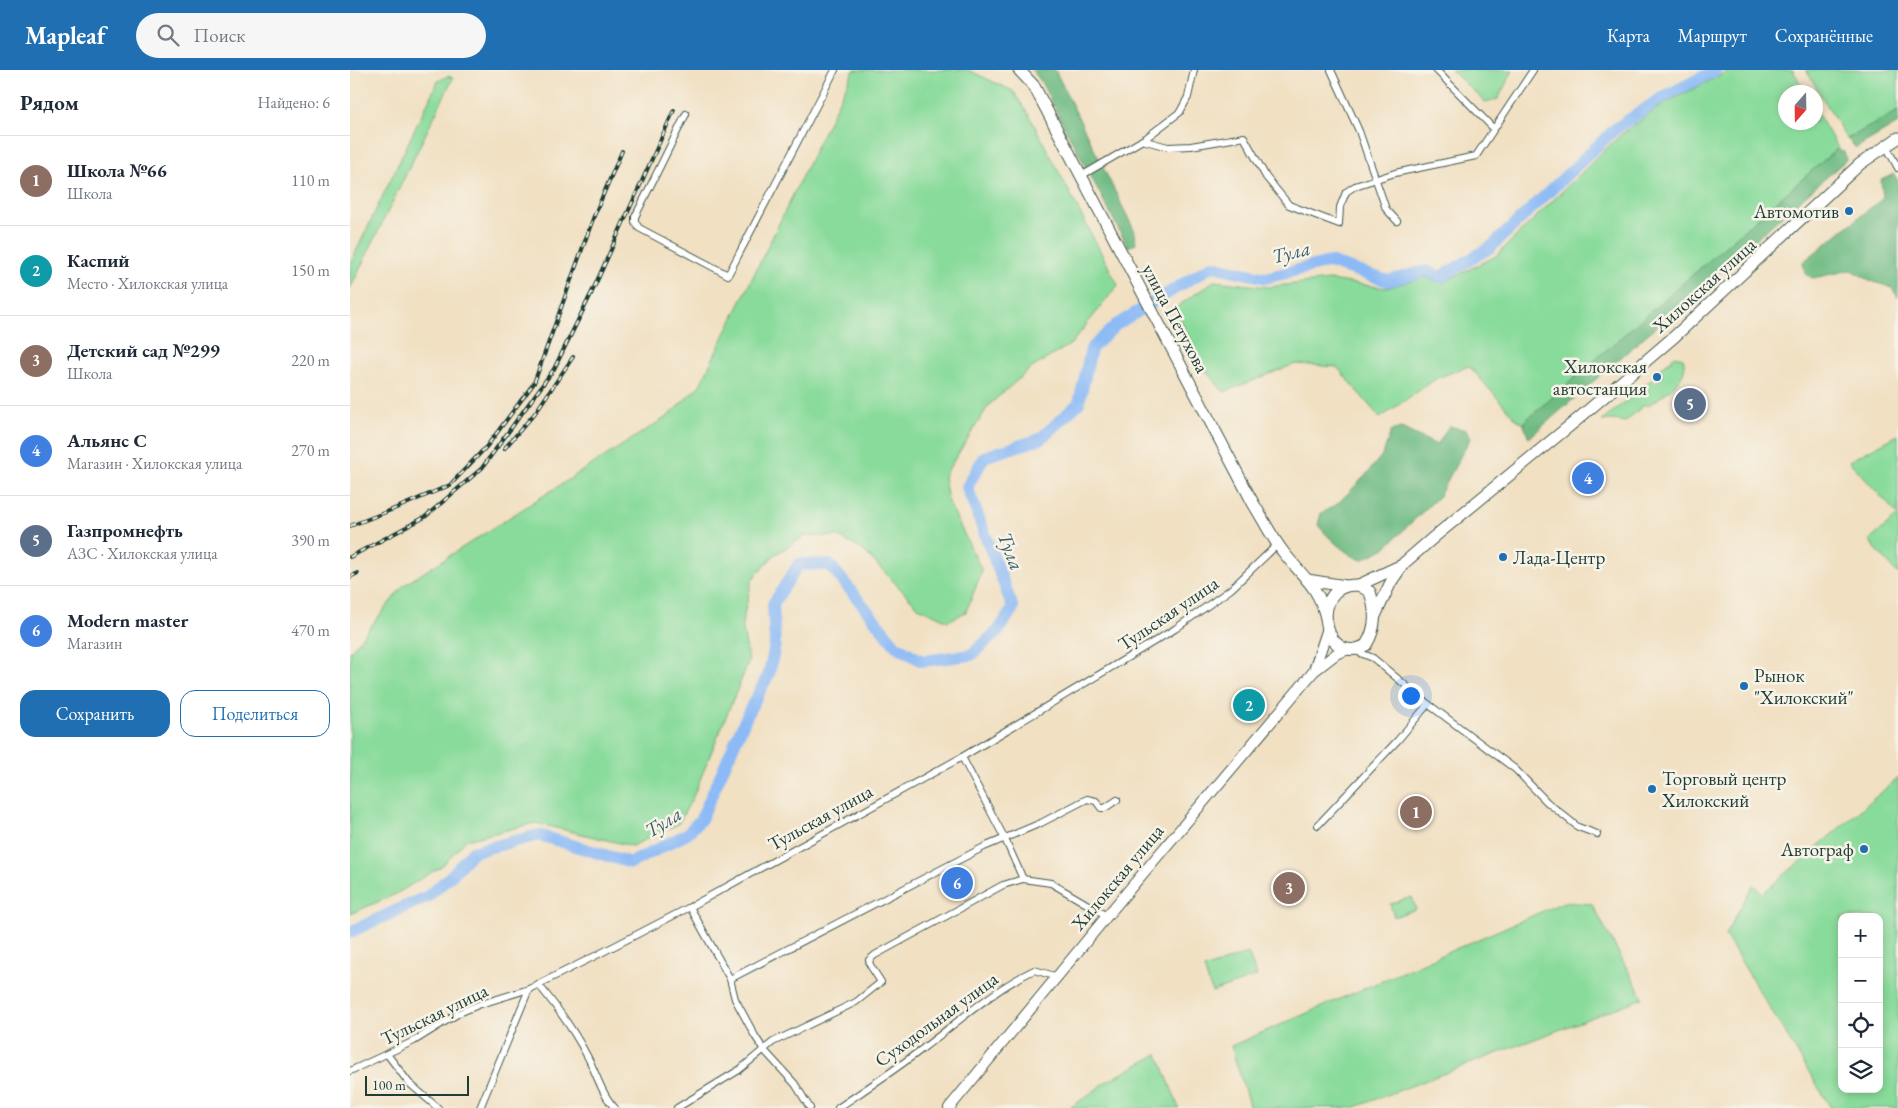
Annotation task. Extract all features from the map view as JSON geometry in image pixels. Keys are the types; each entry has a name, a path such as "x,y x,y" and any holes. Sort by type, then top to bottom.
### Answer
{"highway":[{"name":"улица Петухова","path":"1019,70 1034,86 1253,502 1278,544 1323,602 1327,623"},
{"name":"Хилокская улица","path":"1404,564 1667,342 1750,268 1860,164 1898,138"},
{"path":"1307,580 1346,586 1359,585 1404,564"},
{"path":"1346,586 1331,598 1327,607 1327,623 1331,637 1350,650 1366,645 1375,616 1391,582 1404,564"},
{"path":"1359,585 1370,592 1375,616"}],"main road":[{"path":"1314,671 1327,623"},
{"path":"1314,671 1336,654 1350,650"},
{"name":"Хилокская улица","path":"949,1108 1107,916 1314,671"}],"street":[{"path":"686,114 635,217 635,222 639,228 728,275 835,70"},
{"path":"1081,176 1142,140 1180,112 1188,97 1194,70"},
{"path":"1331,70 1359,131 1386,209 1397,221"},
{"path":"1436,70 1493,128"},
{"path":"1142,140 1168,147 1190,146 1244,137 1266,177 1289,205 1339,224 1340,207 1346,192 1355,186 1426,165 1476,156 1493,128 1508,110 1534,70"},
{"path":"1886,146 1898,168"},
{"name":"Тульская улица","path":"350,1071 414,1041 459,1013 529,989 690,907 962,757 1175,628 1231,589 1278,544"},
{"path":"1369,639 1373,658"},
{"path":"1350,650 1373,658 1428,704 1515,769 1547,802 1578,827 1597,834"},
{"path":"1318,826 1398,740 1428,704"},
{"path":"962,757 1024,879"},
{"path":"730,979 984,847 1005,839 1087,799 1096,801 1100,808 1105,808 1117,800"},
{"path":"677,1108 739,1070 773,1042 856,1002 881,982 870,965 869,960 875,954 1003,885 1024,879 1051,883 1107,916"},
{"path":"690,907 730,979 735,999 764,1050 795,1084 810,1108"},
{"name":"Суходольная улица","path":"838,1108 902,1065 1000,990 1020,977 1034,970 1058,977"},
{"path":"538,984 565,1017 586,1054 608,1101 614,1108"},
{"path":"480,1108 529,989"},
{"path":"386,1054 409,1083 438,1108"}],"green space":[{"path":"854,70 968,70 1013,91 1029,115 1118,285 1071,344 1030,369 989,405 944,476 948,501 982,571 966,612 948,621 918,607 864,551 837,536 805,536 774,555 752,580 742,624 749,661 692,799 678,824 632,846 535,823 466,840 442,866 396,894 350,914 350,652 404,585 668,416 700,385"},
{"path":"1032,70 1055,70 1135,232 1136,244 1128,247 1040,80"},
{"path":"1451,70 1513,70 1498,99 1485,102"},
{"path":"1731,70 1793,70 1801,85 1778,85 1778,130 1823,130 1823,123 1838,148 1523,423 1516,419 1469,366 1437,378 1380,418 1337,367 1295,364 1224,392 1204,369 1175,308 1214,281 1268,287 1329,280 1386,288 1425,277 1442,283 1496,256 1620,135 1665,103"},
{"path":"1806,70 1898,70 1898,111 1847,139 1823,99 1823,85 1815,85"},
{"path":"448,76 453,78 350,289 350,264 438,81"},
{"path":"1898,111 1898,123 1856,148 1847,139"},
{"path":"1838,148 1844,152 1846,160 1529,438 1523,423"},
{"path":"1894,174 1898,181 1898,298 1893,288 1871,281 1851,270 1813,278 1805,274 1803,262 1883,198 1881,180"},
{"path":"1675,356 1683,358 1685,365 1683,373 1674,386 1648,406 1645,404 1625,422 1602,421 1652,379 1656,382 1663,377 1660,369"},
{"path":"1449,426 1466,430 1471,437 1439,496 1385,548 1362,560 1356,558 1338,546 1318,525 1321,513 1336,505 1365,476 1383,454 1391,431 1401,428 1437,445"},
{"path":"1898,435 1898,515 1849,461"},
{"path":"1898,515 1898,574 1869,541"},
{"path":"1898,778 1898,1108 1831,1108 1725,935 1753,885 1763,893"},
{"path":"1412,897 1416,909 1394,917 1390,904"},
{"path":"1564,902 1592,904 1643,998 1353,1108 1250,1108 1231,1046"},
{"path":"1248,953 1257,976 1212,992 1204,969"},
{"path":"1158,1054 1179,1108 1070,1108 1106,1082"}],"waterway":[{"name":"Тула","path":"350,932 428,896 452,875 472,852 539,835 631,863 687,834 701,819 749,711 769,674 775,645 773,604 799,564 830,565 896,646 922,661 971,655 999,630 1013,608 967,487 984,457 1040,439 1079,403 1091,349 1116,325 1212,266 1266,278 1329,262 1388,281 1426,271 1441,277 1491,247 1615,129 1663,97 1716,70"}],"railway":[{"path":"350,557 425,517 482,468 554,369 592,292 674,110"},
{"path":"350,526 450,485 487,446 534,383 594,216 622,151"},
{"path":"504,449 535,413 573,357"},
{"path":"350,577 358,573"}],"place":[{"name":"Автомотив","path":"1849,211"},
{"name":"Хилокская автостанция","path":"1657,377"},
{"name":"Газпромнефть","path":"1690,404"},
{"name":"Альянс С","path":"1588,478"},
{"name":"Лада-Центр","path":"1503,557"},
{"name":"Рынок \"Хилокский\"","path":"1744,686"},
{"name":"Каспий","path":"1249,705"},
{"name":"Торговый центр Хилокский","path":"1652,789"},
{"name":"Школа №66","path":"1416,812"},
{"name":"Автограф","path":"1864,849"},
{"name":"Modern master","path":"957,883"},
{"name":"Детский сад №299","path":"1289,888"}]}
